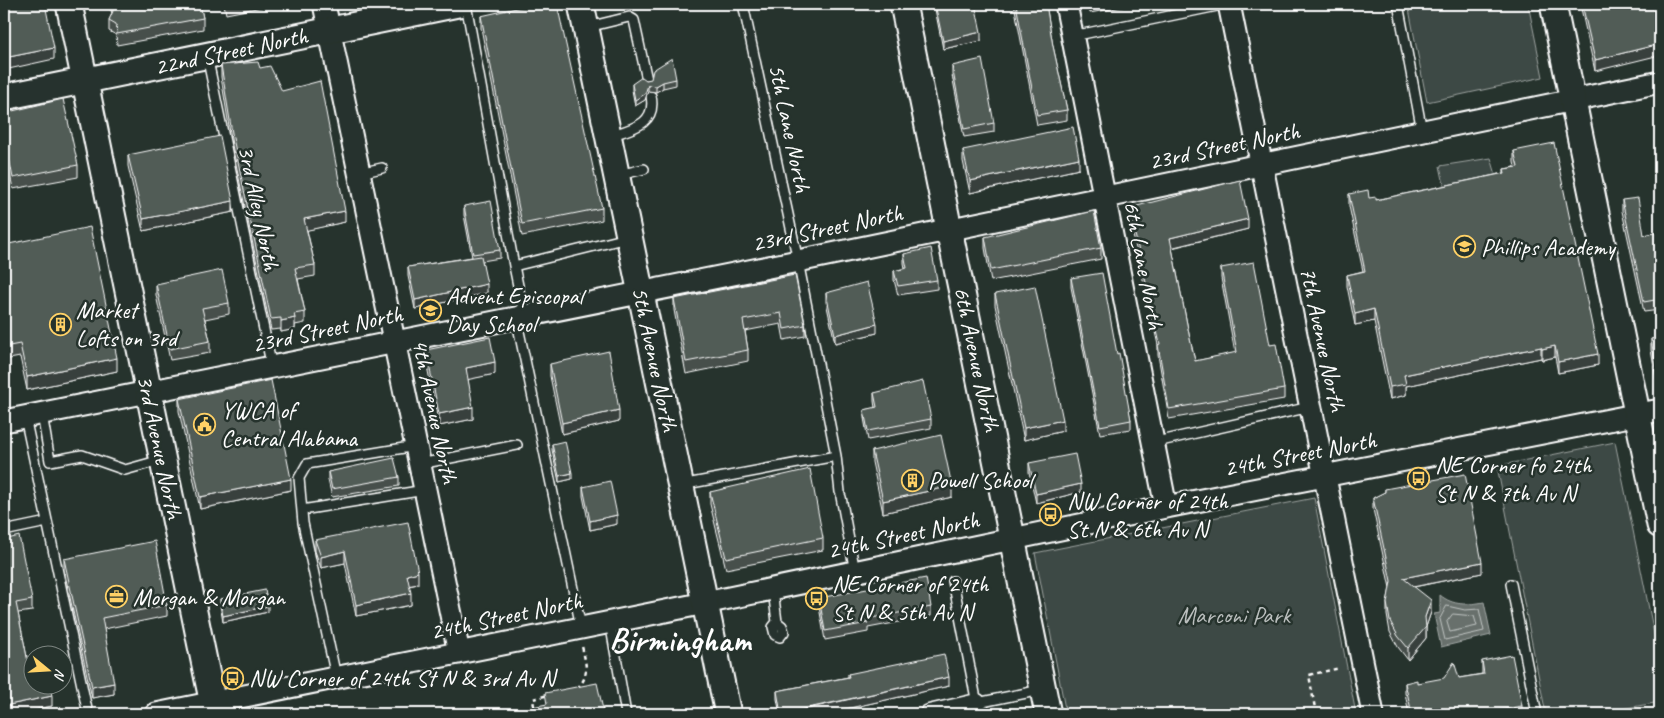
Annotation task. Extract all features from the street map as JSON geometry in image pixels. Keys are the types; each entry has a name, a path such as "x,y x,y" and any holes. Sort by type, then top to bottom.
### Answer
{"main road":[{"name":"3rd Avenue North","path":"69,4 214,709"},
{"name":"22nd Street North","path":"4,97 458,4"},
{"name":"6th Avenue North","path":"903,4 1014,539 1048,714"},
{"path":"1553,4 1572,99 1649,412 1660,525"},
{"name":"5th Avenue North","path":"583,16 728,714"}],"street":[{"name":"4th Avenue North","path":"324,4 459,653"},
{"name":"6th Lane North","path":"1066,4 1166,507"},
{"name":"7th Avenue North","path":"1228,4 1373,714"},
{"name":"23rd Street North","path":"4,421 950,230 1660,82"},
{"name":"24th Street North","path":"156,714 214,709 336,676 459,653 581,637 610,622 705,604 1166,507 1649,412"},
{"path":"929,714 978,709"}],"lane":[{"path":"466,4 514,266 520,316 581,637"},
{"name":"5th Lane North","path":"743,4 798,261 836,456 855,572"},
{"path":"1072,36 1228,4"},
{"path":"1398,4 1422,131"},
{"path":"583,16 629,17 634,20 647,80"},
{"name":"3rd Alley North","path":"207,55 272,368"},
{"path":"608,137 640,126 648,119 652,109 650,96"},
{"path":"359,173 382,168"},
{"path":"616,175 644,169"},
{"path":"514,266 629,237"},
{"path":"1152,443 1311,407"},
{"path":"33,415 50,461 82,455 125,470 162,460"},
{"path":"33,415 47,522 88,714"},
{"path":"336,676 302,510 299,478 307,464 518,444"},
{"path":"681,485 836,456"},
{"path":"302,510 425,490"},
{"path":"4,531 47,522"},
{"path":"953,581 978,709 1043,690"},
{"path":"1511,584 1537,714"},
{"path":"773,589 777,622"},
{"path":"610,622 626,714"}],"path":[{"path":"575,690 584,682 587,675 581,637"},
{"path":"1316,714 1309,675 1340,668"},
{"path":"536,714 533,699 553,694"}],"green space":[{"path":"1408,4 1528,4 1543,77 1427,102"},
{"path":"1491,158 1497,178 1445,189 1440,166"},
{"path":"1615,442 1660,663 1660,702 1594,714 1546,714 1497,466"},
{"name":"Marconi Park","path":"1314,498 1356,714 1066,714 1035,553"}],"water":[{"path":"1440,595 1445,599 1461,604 1484,602 1491,635 1441,647 1434,614 1440,613"}],"building":[{"path":"4,4 45,4 54,48 4,58"},
{"path":"112,4 200,4 203,18 117,34 116,24 109,20 113,11"},
{"path":"534,4 557,4 602,208 522,224 481,16"},
{"path":"935,4 975,4 981,32 943,41"},
{"path":"1016,4 1046,4 1067,110 1037,115"},
{"path":"1582,4 1653,4 1660,44 1595,60"},
{"path":"672,58 676,79 656,86 648,85 645,94 635,100 632,84 642,77 646,80 651,79 653,70"},
{"path":"982,59 994,123 964,129 952,66"},
{"path":"258,62 260,68 270,66 282,91 320,81 345,211 304,219 315,265 295,268 305,312 294,314 295,318 281,321 281,318 271,319 232,133 221,65"},
{"path":"63,99 78,165 13,178 4,133 4,113"},
{"path":"1073,127 1079,158 970,181 963,150"},
{"path":"220,136 233,201 143,219 128,155"},
{"name":"Phillips Academy","path":"1554,143 1598,354 1558,362 1555,346 1542,349 1541,347 1404,375 1406,384 1390,387 1374,309 1355,314 1347,275 1365,271 1349,194 1368,190 1369,198 1376,197 1376,200 1505,173 1504,169 1518,167 1514,151"},
{"path":"1240,180 1248,219 1170,238 1190,339 1195,361 1237,352 1221,268 1254,262 1270,345 1276,344 1284,389 1169,409 1158,345 1160,344 1129,208"},
{"path":"1638,198 1644,235 1660,232 1660,299 1644,302 1622,200"},
{"path":"491,201 500,250 473,254 464,206"},
{"path":"1094,211 1101,248 991,270 985,237"},
{"name":"Market Lofts on 3rd","path":"90,227 117,358 27,377 20,344 4,347 4,245"},
{"path":"931,248 937,280 898,286 894,271 907,268 904,254"},
{"path":"481,256 487,284 415,300 408,267"},
{"path":"222,270 229,303 202,308 210,341 170,349 156,284"},
{"path":"1102,273 1131,420 1100,426 1071,278"},
{"path":"795,275 805,325 784,329 781,313 743,320 748,350 686,362 674,299"},
{"path":"867,282 877,324 835,335 826,293"},
{"path":"1035,286 1063,420 1024,428 995,294"},
{"path":"490,337 495,362 466,368 473,407 439,414 426,350"},
{"path":"1660,337 1660,367 1656,368 1651,339"},
{"path":"609,351 619,410 562,423 550,364"},
{"path":"271,380 291,479 200,497 179,399"},
{"path":"923,381 931,419 868,431 864,410 877,407 874,393"},
{"name":"Powell School","path":"941,435 952,486 883,501 872,451"},
{"path":"565,441 572,473 559,476 552,444"},
{"path":"1075,454 1081,484 1036,494 1029,463"},
{"path":"394,458 399,477 332,489 328,472"},
{"path":"810,469 823,538 726,558 710,492"},
{"path":"1465,474 1482,562 1403,578 1431,600 1425,617 1426,627 1408,648 1398,636 1390,621 1387,603 1391,581 1373,498 1385,492 1385,489"},
{"path":"4,477 8,491 4,492"},
{"path":"610,481 617,515 590,521 583,487"},
{"path":"408,522 418,572 407,575 411,593 356,605 345,551 321,557 315,540"},
{"path":"19,536 32,600 16,603 25,646 22,646 22,696 52,696 4,706 4,540"},
{"path":"155,541 167,605 102,618 114,683 92,687 64,559"},
{"path":"926,578 931,607 866,619 868,623 825,631 819,598"},
{"path":"265,590 268,606 223,616 220,599"},
{"path":"944,654 949,677 781,714 777,691 849,677 848,674"},
{"path":"1512,655 1522,706 1477,714 1412,714 1405,683 1417,680 1417,683 1444,678 1454,662 1459,678 1484,674 1482,661"},
{"path":"597,683 604,714 496,714 547,704 545,693"}],"place":[{"name":"Phillips Academy","path":"1465,247"},
{"name":"Advent Episcopal Day School","path":"430,310"},
{"name":"Market Lofts on 3rd","path":"60,324"},
{"name":"YWCA of Central Alabama","path":"205,424"},
{"name":"NE Corner fo 24th St N & 7th Av N","path":"1419,479"},
{"name":"Powell School","path":"912,480"},
{"name":"NW Corner of 24th St N & 6th Av N","path":"1051,515"},
{"name":"Morgan & Morgan","path":"117,597"},
{"name":"NE Corner of 24th St N & 5th Av N","path":"816,598"},
{"name":"NW Corner of 24th St N & 3rd Av N","path":"233,678"}],"district":[{"name":"Birmingham","path":"680,639"}]}
